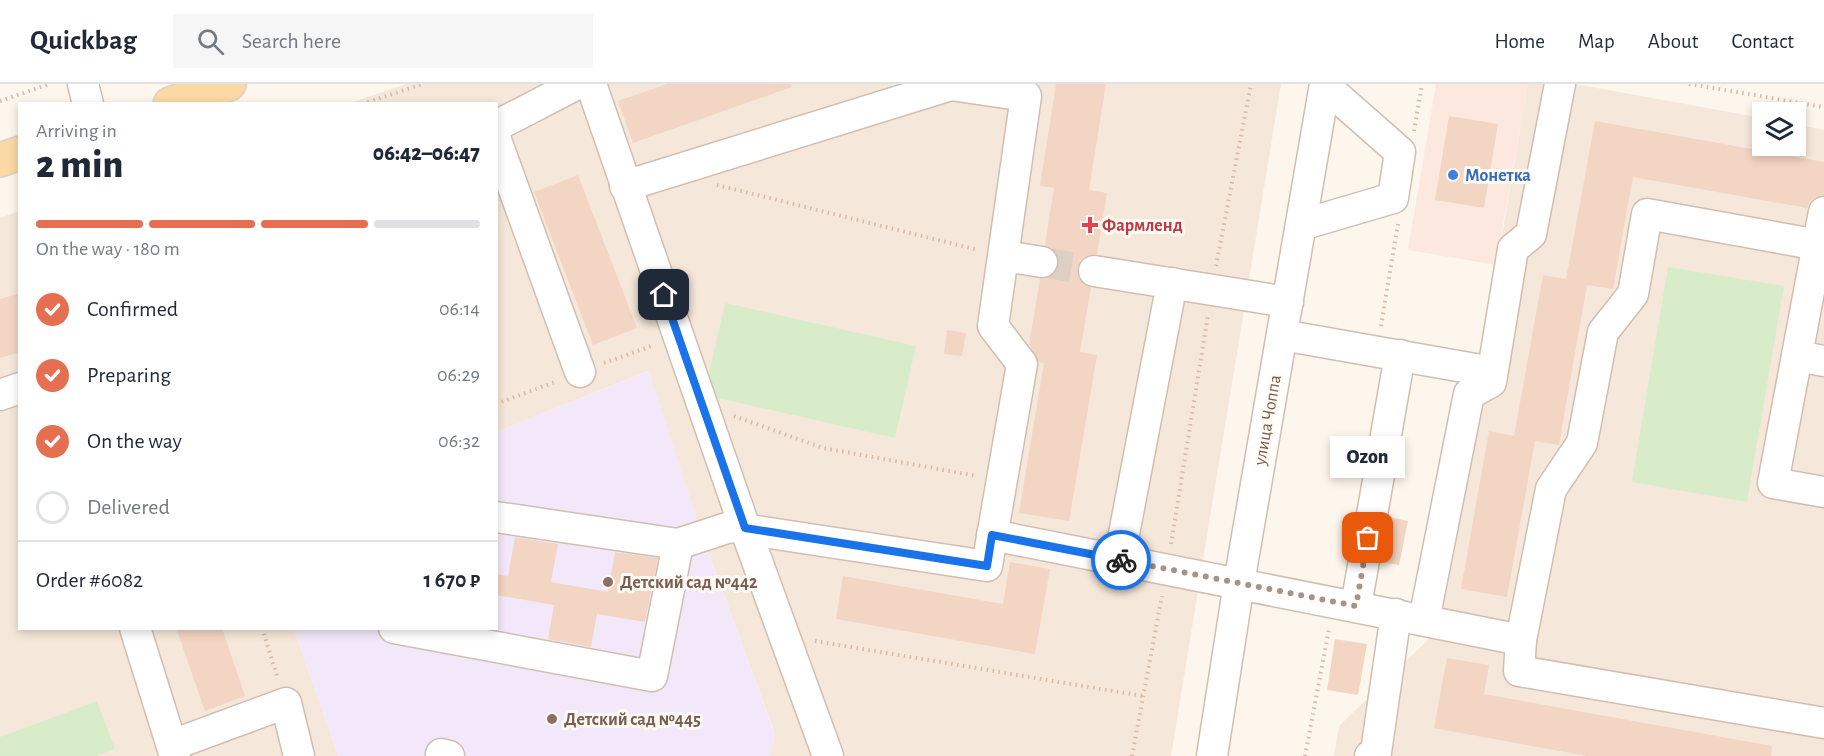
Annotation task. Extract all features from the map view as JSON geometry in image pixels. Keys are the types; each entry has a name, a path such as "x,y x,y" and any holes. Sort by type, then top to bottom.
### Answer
{"main road":[{"path":"176,102 229,84"},
{"path":"0,160 18,154"}],"street":[{"path":"83,84 88,102"},
{"path":"498,125 577,84"},
{"path":"591,84 702,405 738,527 809,744 807,756"},
{"path":"1379,755 1410,617 1469,394 1491,382 1514,249 1531,234 1560,84"},
{"path":"498,517 678,544 738,527 987,566 1022,364 993,326 1026,96 951,85 625,186"},
{"path":"1301,225 1393,198 1400,152 1325,85"},
{"name":"улица Чоппа","path":"1212,756 1239,583 1325,85"},
{"path":"498,146 580,372"},
{"path":"1824,212 1811,358 1773,483 1824,492"},
{"path":"1821,245 1647,214 1633,294 1604,332 1582,443 1551,489 1521,640 1519,671 1824,723"},
{"path":"1004,256 1042,262"},
{"path":"1094,271 1287,302"},
{"path":"1119,560 1172,283"},
{"path":"1282,335 1492,372"},
{"path":"663,342 784,636 828,756"},
{"path":"1356,606 1400,355"},
{"path":"0,395 18,389"},
{"path":"992,535 1521,640"},
{"path":"405,630 652,676 678,544"},
{"path":"136,630 174,751 286,703 299,756"},
{"path":"441,756 449,756"}],"path":[{"path":"0,101 50,84"},
{"path":"368,102 423,84"},
{"path":"1132,756 1167,569 1212,290 1251,84"},
{"path":"1689,84 1824,107"},
{"path":"714,184 1004,256"},
{"path":"702,405 823,448 1001,481"},
{"path":"263,630 286,703"},
{"path":"784,636 1143,696"}],"shaded area":[{"path":"406,84 1281,84 1171,756 770,756 775,734 702,535 648,371 498,432 498,102 353,102"},
{"path":"1436,84 1528,84 1496,265 1408,250"},
{"path":"1528,84 1575,84 1752,116 1752,156 1806,156 1806,126 1824,130 1824,756 1334,756 1339,726 1433,635"},
{"path":"18,211 18,630 294,630 338,756 0,756 0,218"},
{"name":"Детский сад №442","path":"649,371 702,535 775,735 770,756 338,756 294,630 498,630 498,432"}],"green space":[{"path":"1668,267 1784,286 1747,502 1632,482"},
{"path":"725,303 916,346 895,438 704,395"},
{"path":"97,701 115,749 96,756 0,756 0,737"}],"building":[{"path":"667,84 791,84 792,87 633,143 618,101"},
{"path":"1056,84 1106,84 1089,190 1107,193 1097,254 1088,255 1081,260 1077,269 1078,277 1083,284 1091,288 1080,352 1097,355 1069,521 1019,513 1044,363 1039,362 1029,344 1040,279 1048,278 1055,273 1059,264 1058,256 1053,249 1045,245 1054,188 1040,186"},
{"path":"1449,116 1498,124 1484,208 1435,200"},
{"path":"1595,121 1752,149 1752,156 1790,156 1824,162 1824,195 1811,200 1807,208 1633,177 1613,289 1587,285 1559,445 1535,441 1507,597 1461,589 1489,431 1514,436 1543,275 1566,279"},
{"path":"578,175 637,328 593,345 534,192"},
{"path":"18,294 18,353 0,358 0,299"},
{"path":"947,330 966,333 962,356 944,354"},
{"path":"1389,517 1408,521 1399,565 1381,562"},
{"path":"515,537 558,544 551,582 608,592 615,552 658,558 645,622 597,614 591,647 548,639 554,605 498,595 498,574 508,576"},
{"path":"1010,562 1050,569 1035,654 836,619 843,576 1003,604"},
{"path":"177,630 223,630 245,696 205,711"},
{"path":"1335,639 1367,644 1358,695 1327,690"},
{"path":"1447,658 1489,665 1484,694 1772,746 1771,756 1586,756 1434,728"}],"tunnel":[{"path":"1042,262 1094,271"}],"way so far":[{"path":"1121,560 1356,606 1368,538"}],"place":[{"name":"Монетка","path":"1453,175"},
{"name":"Фармленд","path":"1090,225"},
{"name":"Ozon","path":"1368,538"},
{"name":"Детский сад №442","path":"608,582"},
{"name":"Детский сад №445","path":"552,719"}],"route":[{"path":"664,295 745,528 987,566 992,535 1121,560"}]}
